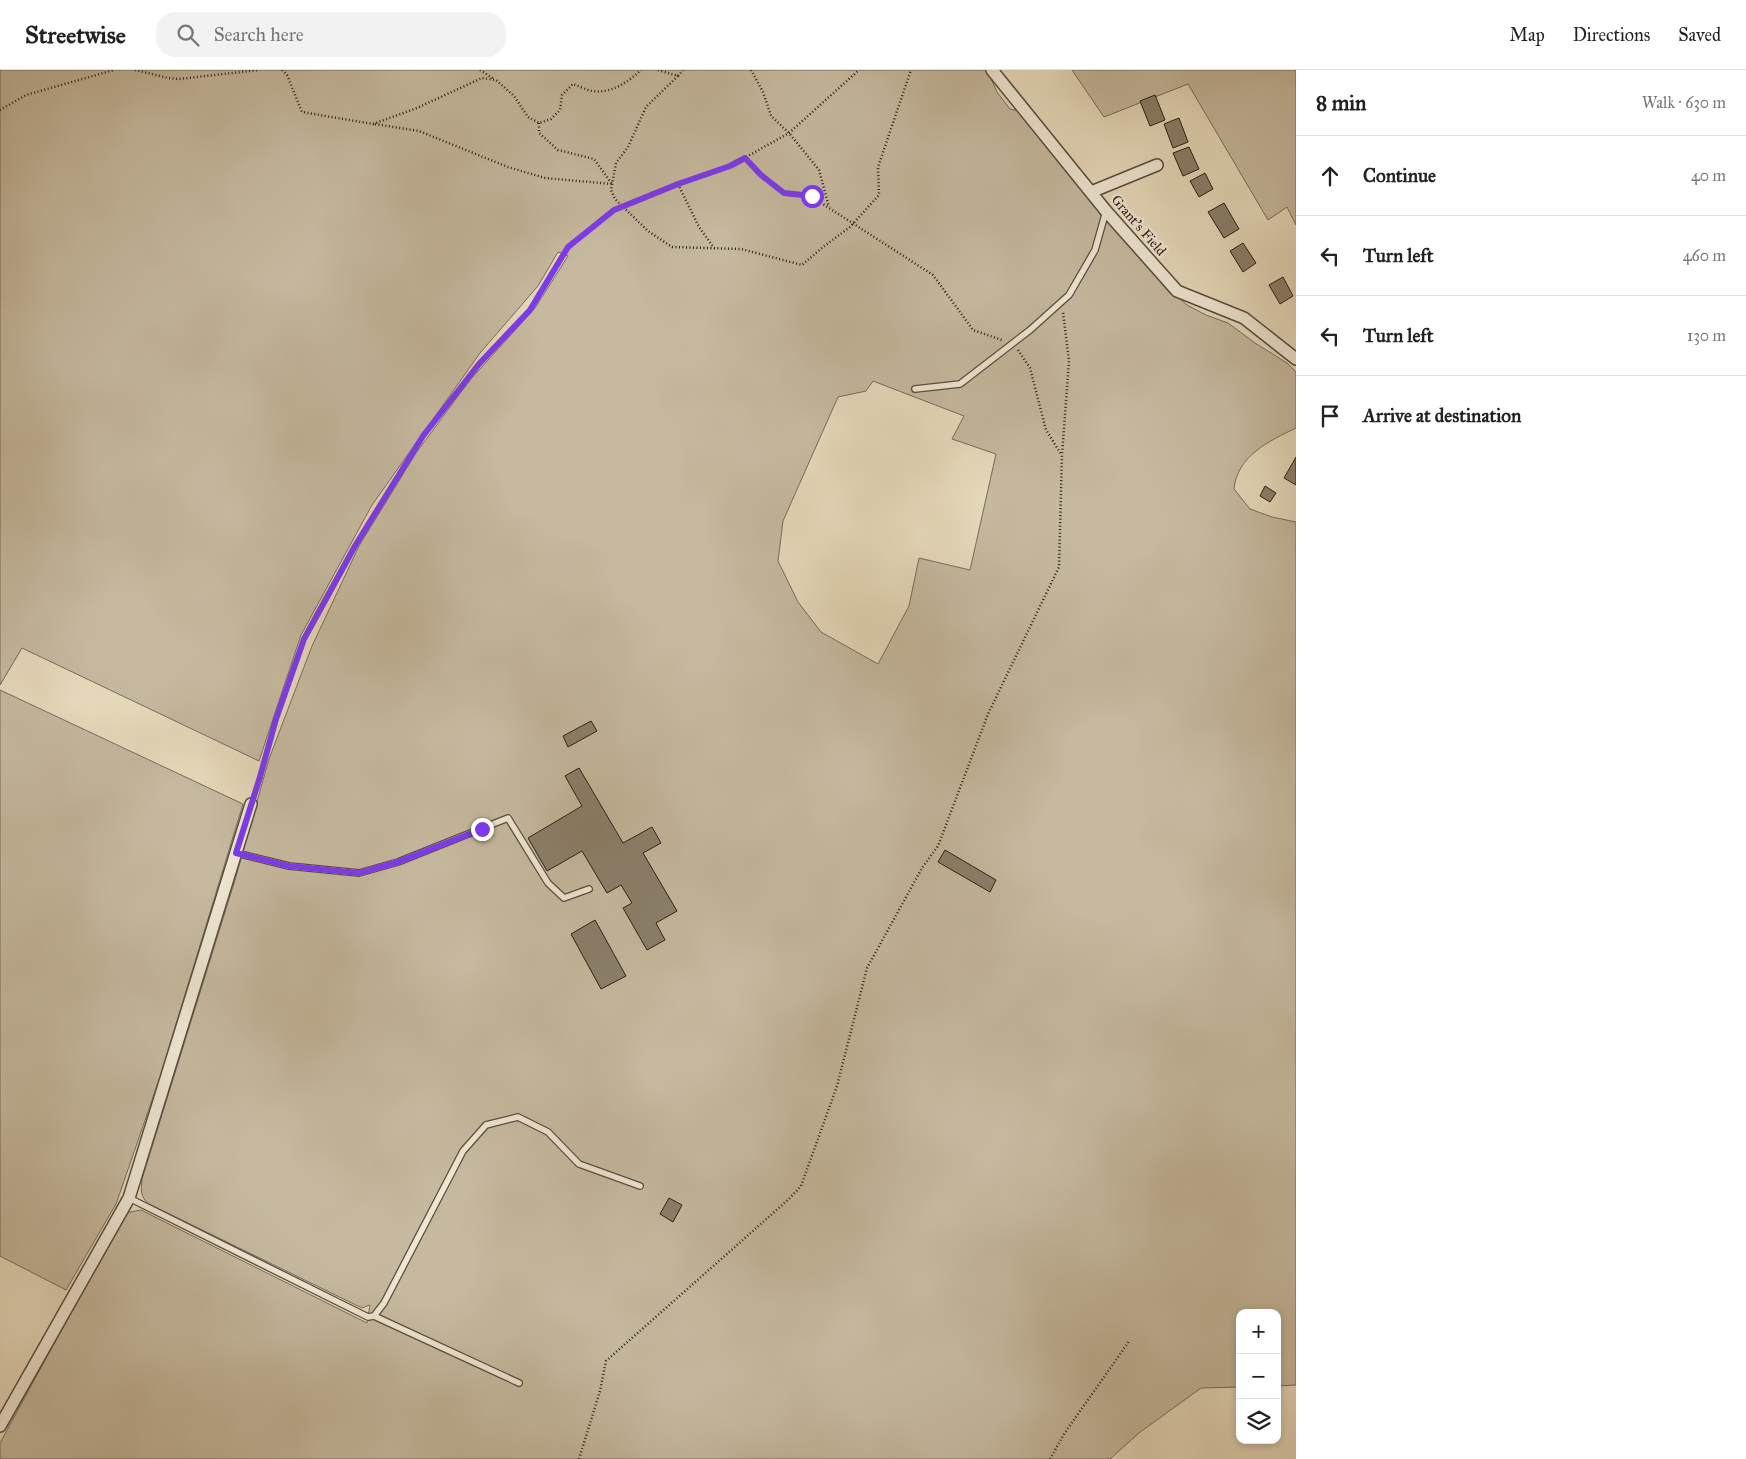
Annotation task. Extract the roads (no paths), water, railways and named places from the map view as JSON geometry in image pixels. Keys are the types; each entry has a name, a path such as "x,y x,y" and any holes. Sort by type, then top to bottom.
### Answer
{"street":[{"name":"Grant's Field","path":"992,70 1106,211 1178,291 1244,318 1296,359"},
{"path":"1091,192 1157,165"},
{"path":"0,1426 129,1198 251,804"}],"lane":[{"path":"915,390 960,384 1013,343 1069,295 1095,250 1106,211"},
{"path":"236,853 289,866 359,873 398,862 508,818 548,883 564,898 589,888"},
{"path":"374,1316 384,1303 463,1151 486,1125 518,1117 548,1132 579,1164 640,1186"},
{"path":"129,1198 368,1317 374,1316 520,1384"}]}
